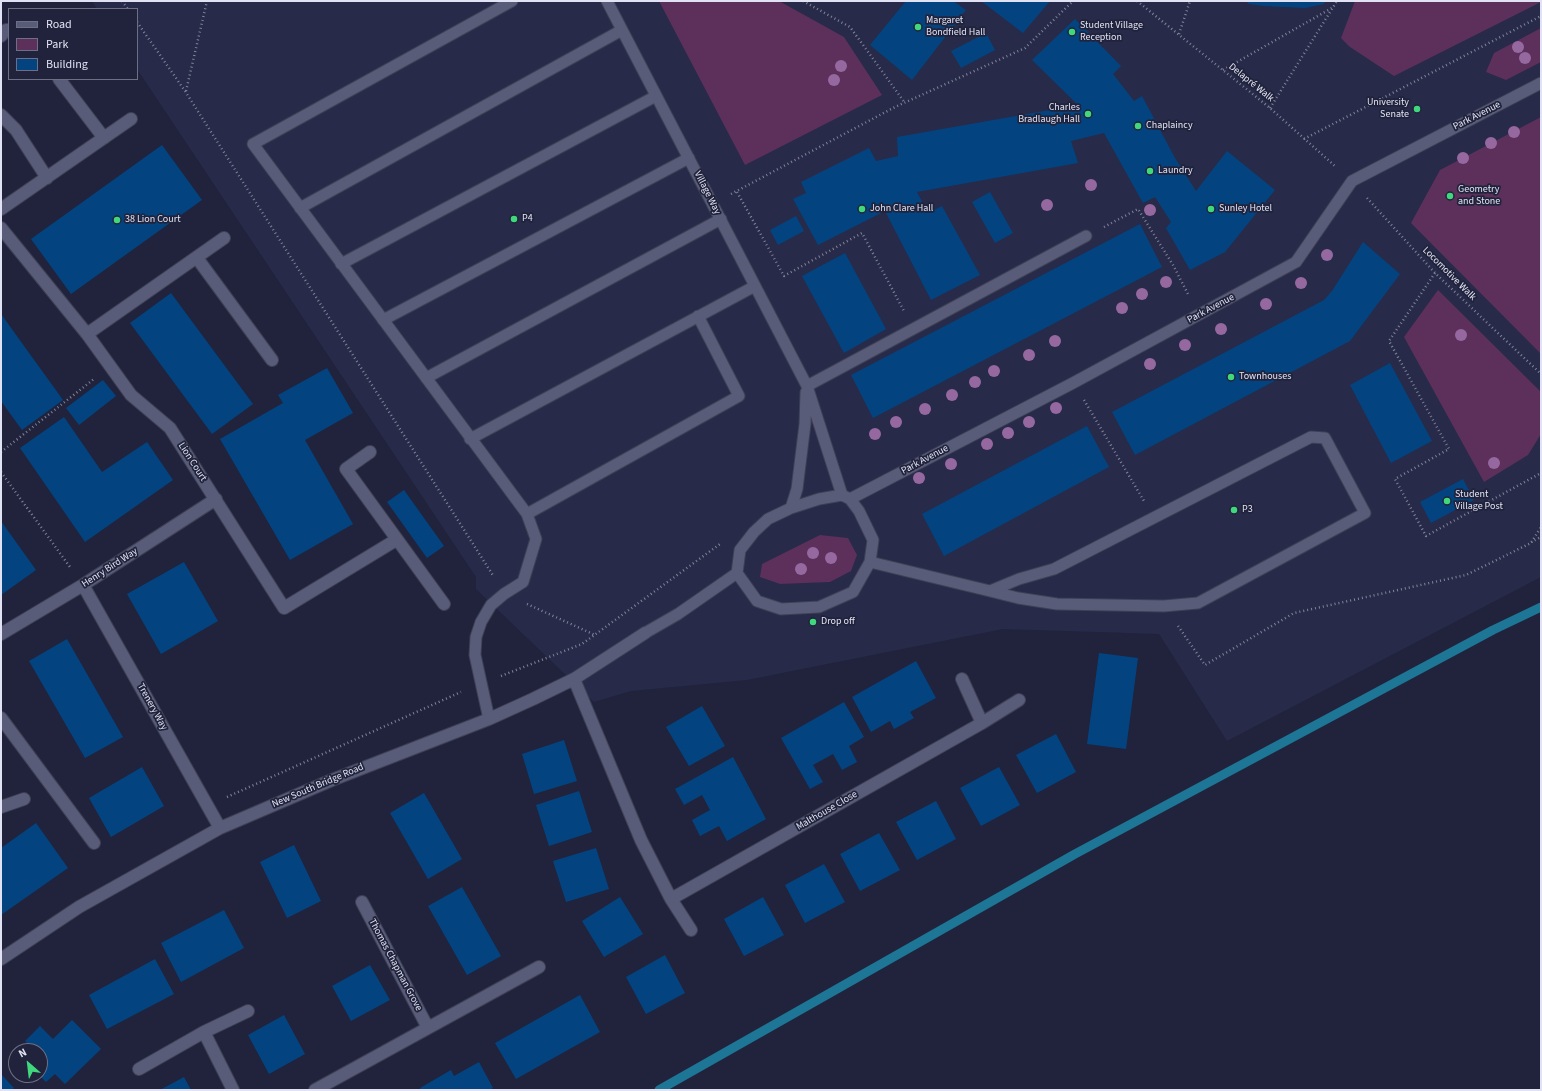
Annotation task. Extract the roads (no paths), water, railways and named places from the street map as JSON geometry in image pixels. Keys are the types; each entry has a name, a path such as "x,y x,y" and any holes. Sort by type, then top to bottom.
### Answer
{"street":[{"path":"60,80 104,138"},
{"path":"1,115 16,130 47,178"},
{"path":"1,209 131,119"},
{"name":"Lion Court","path":"1,228 87,334 131,395 170,428 284,608 396,540"},
{"path":"87,334 224,238"},
{"path":"197,258 272,360"},
{"path":"370,452 346,469 396,540 444,604"},
{"name":"Henry Bird Way","path":"1,634 83,586 216,499"},
{"name":"Trenery Way","path":"83,586 220,828"},
{"name":"New South Bridge Road","path":"1,959 79,907 220,828 332,780 489,719 574,679 645,632"},
{"path":"574,679 641,840 671,899 691,930"},
{"path":"962,679 982,723"},
{"name":"Malthouse Close","path":"671,899 982,723 1019,700"},
{"path":"1,718 94,843"},
{"path":"1,807 24,799"},
{"name":"Thomas Chapman Grove","path":"362,902 428,1028"},
{"path":"315,1090 539,967"},
{"path":"139,1069 204,1032 248,1011"},
{"path":"204,1032 233,1090"}],"lane":[{"path":"489,719 474,655 476,637 491,605 504,594 523,582 536,539 527,514 253,144 512,1"},
{"name":"Village Way","path":"607,1 807,386 846,497"},
{"path":"300,208 622,30"},
{"name":"Park Avenue","path":"846,497 1073,382 1296,262 1352,181 1541,83"},
{"path":"341,264 656,96"},
{"path":"383,320 688,158"},
{"path":"426,378 721,220"},
{"path":"791,508 797,489 805,424 807,386 1086,236"},
{"path":"470,439 755,286"},
{"path":"527,514 740,396 698,316"},
{"path":"870,562 990,592 1057,604 1164,606 1198,603 1365,513 1325,438 1311,437 1054,569 1019,579 990,592"},
{"path":"846,497 859,511 872,540 870,562 853,592 819,607 782,609 757,601 737,573 740,550 754,532 768,519 791,508 819,499 846,497"},
{"path":"645,632 678,614 737,573"}],"waterway":[{"path":"659,1090 1075,854 1493,630 1541,607"}],"place":[{"name":"Margaret Bondfield Hall","path":"918,27"},
{"name":"Student Village Reception","path":"1072,32"},
{"name":"University Senate","path":"1417,109"},
{"name":"Charles Bradlaugh Hall","path":"1088,114"},
{"name":"Chaplaincy","path":"1138,126"},
{"name":"Laundry","path":"1150,171"},
{"name":"Geometry and Stone","path":"1450,196"},
{"name":"John Clare Hall","path":"862,209"},
{"name":"Sunley Hotel","path":"1211,209"},
{"name":"P4","path":"514,219"},
{"name":"38 Lion Court","path":"117,220"},
{"name":"Townhouses","path":"1231,377"},
{"name":"Student Village Post","path":"1447,501"},
{"name":"P3","path":"1234,510"},
{"name":"Drop off","path":"813,622"}]}
